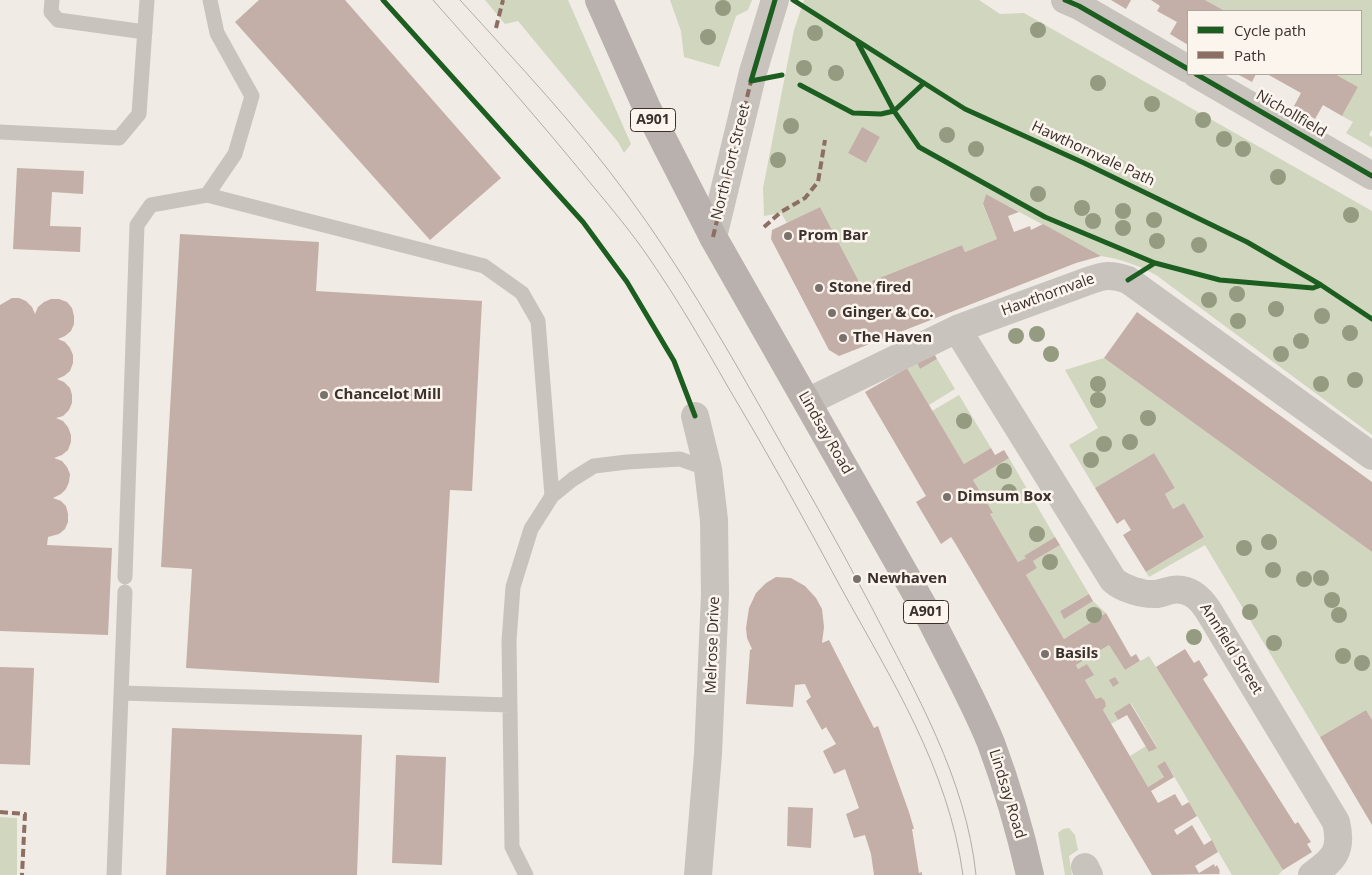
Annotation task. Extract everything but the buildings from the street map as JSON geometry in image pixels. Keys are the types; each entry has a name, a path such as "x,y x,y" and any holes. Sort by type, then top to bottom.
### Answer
{"main road":[{"name":"Lindsay Road","path":"599,0 646,106 713,237 931,620 973,704 990,743 1012,804 1030,875"}],"street":[{"name":"North Fort Street","path":"713,237 753,72 775,0"},
{"path":"1065,0 1079,6 1187,68"},
{"name":"Nichollfield","path":"1198,75 1372,176"},
{"name":"Hawthornvale","path":"807,402 957,329 1088,280 1102,276 1114,276 1128,280 1368,447"},
{"name":"Annfield Street","path":"957,329 1112,580 1123,587 1148,594 1172,590 1187,591 1200,599 1208,610 1336,822 1339,836 1335,854 1329,863 1312,875"},
{"name":"Melrose Drive","path":"695,416 708,469 714,520 715,594 708,754 698,875"}],"lane":[{"path":"52,0 51,12 58,20 145,32"},
{"path":"0,132 119,138 139,114 147,0"},
{"path":"207,195 235,154 252,96 217,33 210,0"},
{"path":"114,875 137,225 151,205 207,195 484,266 522,293 538,321 552,496"},
{"path":"526,875 512,847 510,641 513,587 531,529 552,496 573,479 594,466 680,459 708,469"},
{"path":"121,693 510,705"}],"green space":[{"path":"485,0 568,0 631,144 624,153 618,142 518,21 505,24"},
{"path":"670,0 752,0 748,10 736,16 719,67 684,57 681,31"},
{"path":"804,0 979,0 1000,14 1024,13 1372,211 1372,435 1156,275 1129,263 1101,256 986,194 983,205 997,239 965,252 962,245 872,281 873,283 868,285 871,290 865,293 820,207 787,223 781,213 764,216 763,188 794,30","holes":["862,128 880,137 866,163 848,153"]},
{"path":"1205,0 1372,0 1372,129 1369,135 1372,137 1372,148 1346,133 1353,122 1342,116 1358,87 1337,75 1362,75 1362,10 1223,10"},
{"path":"1104,358 1372,552 1372,720 1366,710 1320,737 1205,545 1149,577 1146,572 1204,537 1184,503 1173,509 1165,494 1175,488 1154,453 1095,488 1069,445 1098,428 1065,370"},
{"path":"937,359 955,389 929,405 907,368 917,363 920,369"},
{"path":"959,395 991,448 964,464 932,411"},
{"path":"1009,458 1055,537 1018,562 973,480"},
{"path":"1060,545 1089,594 1060,611 1064,618 1093,601 1106,613 1064,639 1026,575 1037,568 1033,561"},
{"path":"1109,645 1125,670 1149,656 1283,870 1278,875 1232,875 1165,761 1157,766 1164,777 1148,787 1130,756 1146,746 1149,752 1157,747 1131,703 1114,713 1118,720 1111,724 1103,710 1106,706 1105,701 1101,697 1096,699 1085,680 1093,675 1087,664 1078,669 1076,665"},
{"path":"0,817 17,818 17,875 0,875"},
{"path":"1069,828 1075,835 1078,850 1069,856 1072,875 1065,875 1058,833 1063,829"}],"tram line":[{"path":"433,0 534,115 622,221 649,258 690,322 785,486 879,655 915,725 945,797 956,835 963,875"},
{"path":"460,0 547,96 609,170 664,248 730,355 845,558 921,704 950,770 962,804 976,875"}],"marked path":[{"path":"496,28 503,0"},
{"path":"713,237 752,77"},
{"path":"764,227 781,212 805,198 818,182 825,140"},
{"path":"0,812 25,814 22,875"}],"cycle path":[{"path":"383,0 583,222 627,282 674,361 695,416"},
{"path":"775,0 751,81 782,75"},
{"name":"Hawthornvale Path","path":"793,0 965,109 1084,163 1247,242 1321,285 1372,319"},
{"path":"1065,0 1079,6 1187,68"},
{"path":"800,85 853,113 881,114 894,111 858,43"},
{"path":"1198,75 1372,176"},
{"path":"924,83 894,111 919,147 1045,217 1155,263"},
{"path":"1128,280 1155,263 1220,280 1313,288 1321,285"}],"place":[{"name":"Prom Bar","path":"788,236"},
{"name":"Stone fired","path":"819,288"},
{"name":"Ginger & Co.","path":"832,313"},
{"name":"The Haven","path":"843,338"},
{"name":"Chancelot Mill","path":"324,395"},
{"name":"Dimsum Box","path":"947,497"},
{"name":"Newhaven","path":"857,579"},
{"name":"Basils","path":"1045,654"}]}
